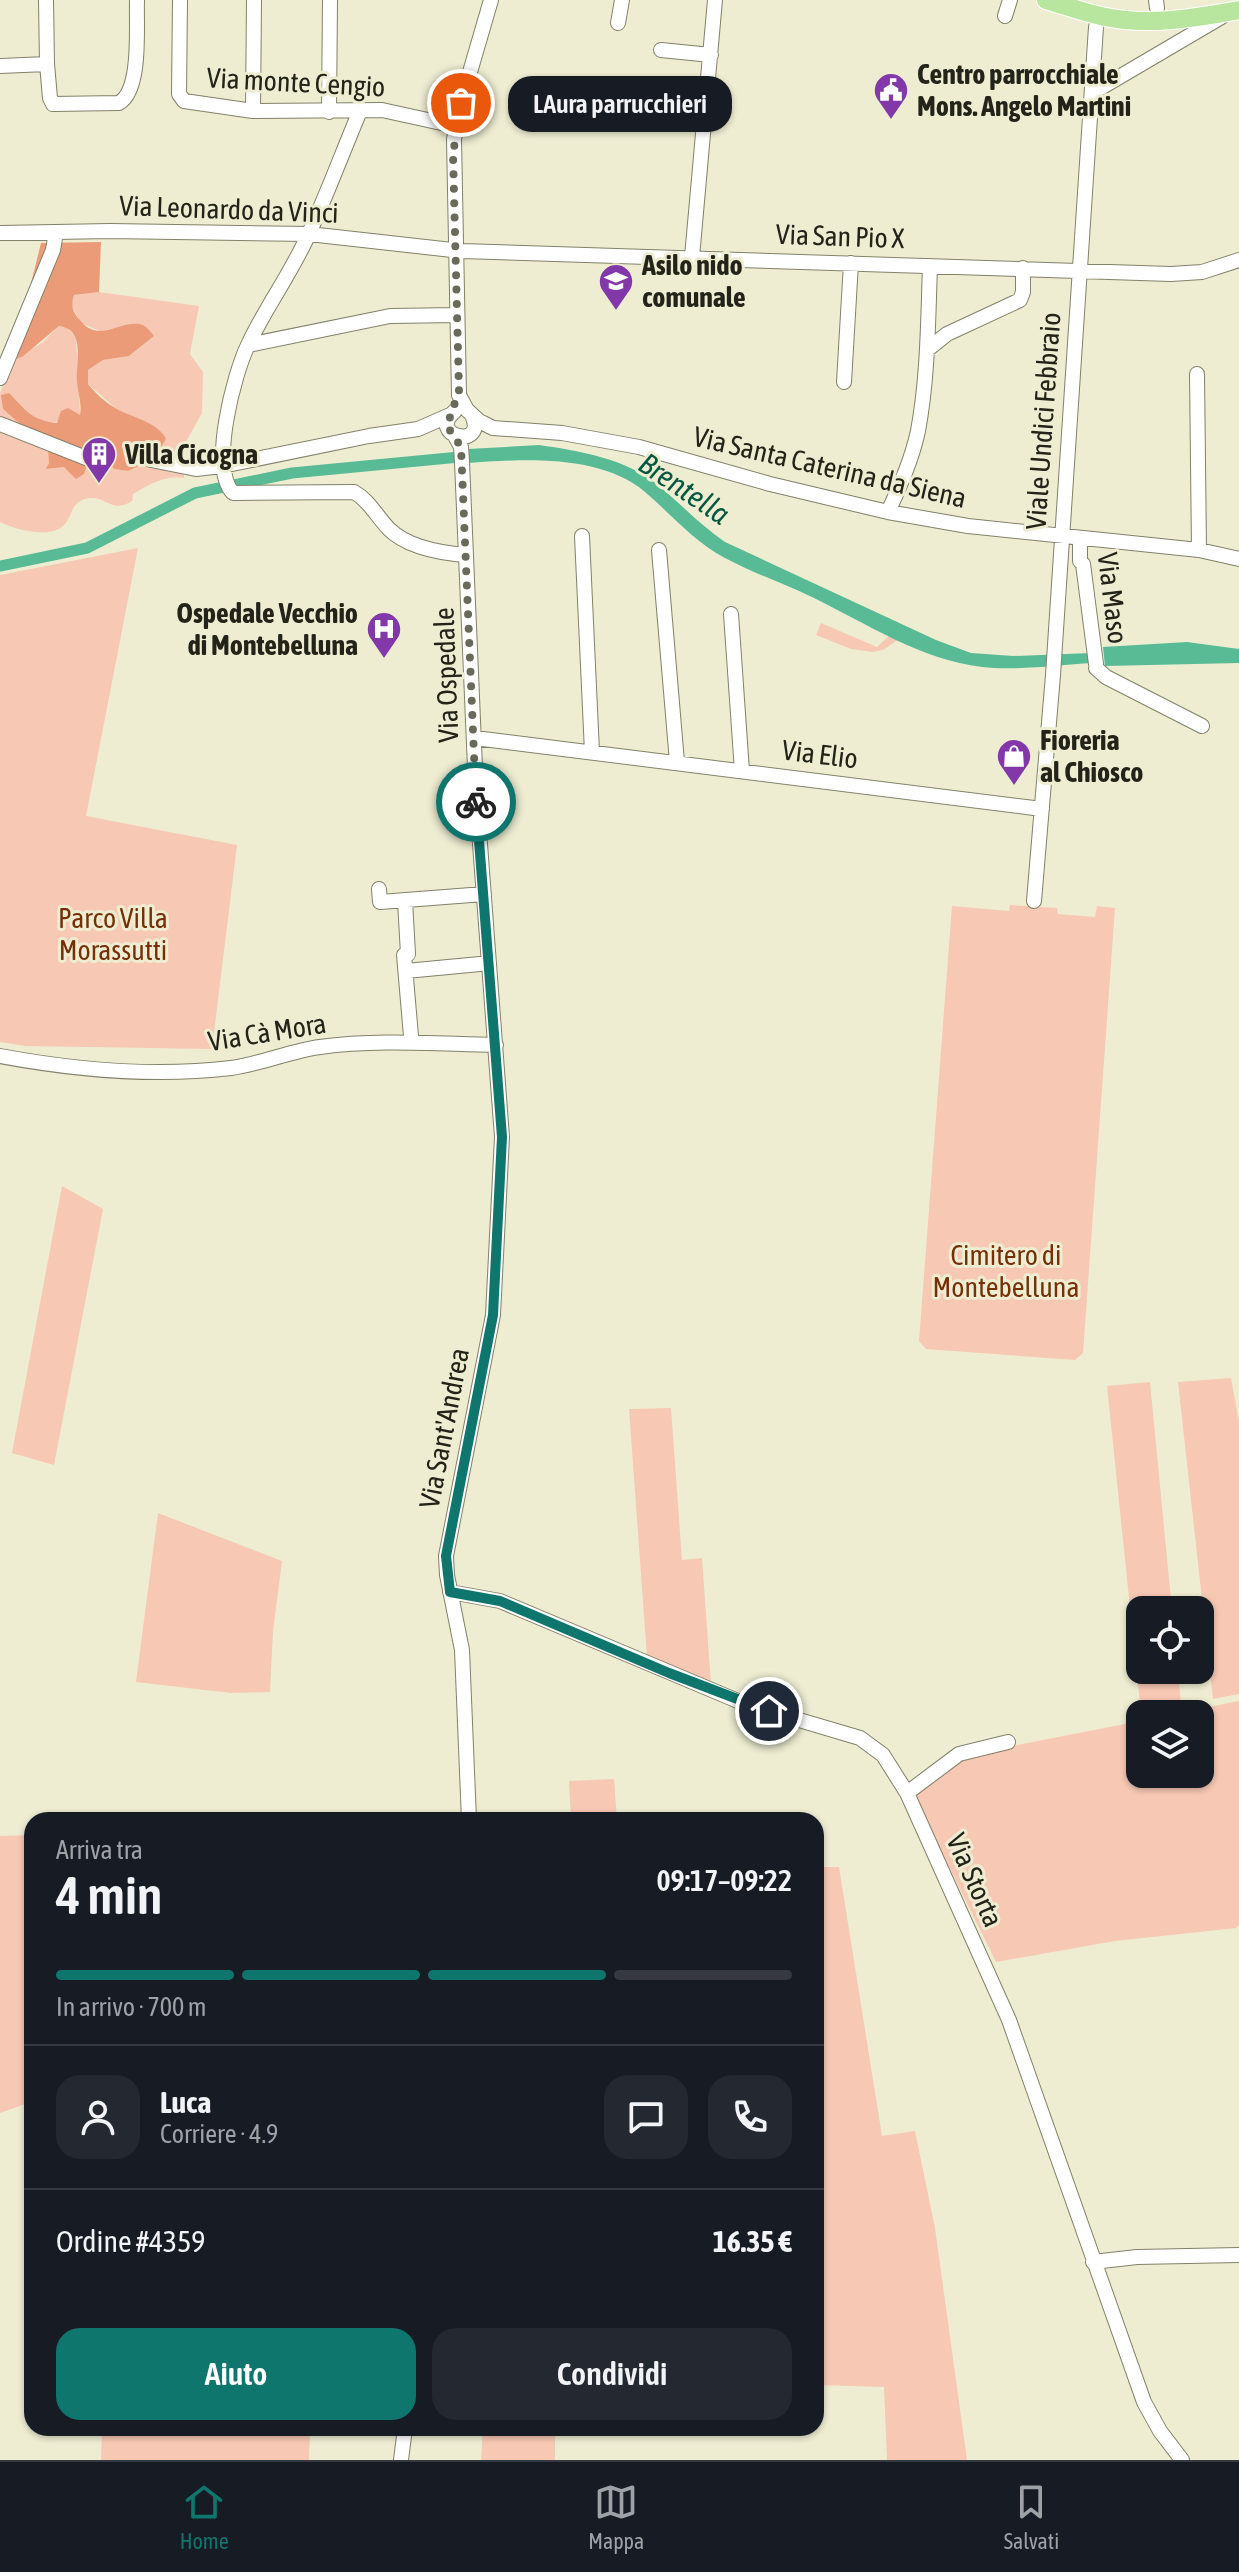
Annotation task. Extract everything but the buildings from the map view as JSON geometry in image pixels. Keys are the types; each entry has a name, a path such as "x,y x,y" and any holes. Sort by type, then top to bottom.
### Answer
{"main road":[{"path":"1046,0 1099,16 1161,21 1235,10"}],"street":[{"path":"46,0 47,64 53,104 119,103 125,100 134,73 137,0"},
{"name":"Via monte Cengio","path":"180,0 179,94 182,100 253,111 402,113 455,126"},
{"path":"253,111 254,0"},
{"path":"329,112 330,0"},
{"path":"459,391 447,426 461,442 475,424 461,403 459,391 453,154 455,126 491,0"},
{"path":"618,23 622,0"},
{"path":"692,257 715,0"},
{"path":"1005,16 1010,0"},
{"path":"1092,93 1235,10"},
{"name":"Viale Undici Febbraio","path":"1034,901 1099,16"},
{"path":"661,50 711,55"},
{"path":"0,66 47,64"},
{"path":"360,111 309,234 239,367 221,449 222,466 229,489 238,495 323,490 354,492 391,531 405,541 466,555"},
{"path":"0,378 53,250 56,232"},
{"name":"Via Leonardo da Vinci","path":"0,233 309,234 455,250"},
{"name":"Via San Pio X","path":"455,250 1187,274 1220,268 1239,260"},
{"path":"844,382 851,263"},
{"path":"888,512 903,480 917,433 927,350 930,266"},
{"path":"927,350 937,340 960,327 1020,300 1023,268"},
{"path":"248,345 390,316 457,315"},
{"path":"1197,374 1199,550"},
{"path":"151,460 196,469 222,466 418,429 459,410 471,414"},
{"name":"Via Santa Caterina da Siena","path":"471,414 490,427 562,433 639,447 770,484 888,512 968,526 1199,550 1239,559"},
{"path":"0,424 86,458"},
{"name":"Via Santa Caterina da Siena","path":"418,429 461,442 506,430"},
{"name":"Via Ospedale","path":"461,442 476,791 496,1045"},
{"path":"582,536 592,752"},
{"name":"Via Maso","path":"1080,539 1080,561 1089,600 1096,666 1106,677 1202,726"},
{"path":"659,550 677,762"},
{"path":"731,614 742,771"},
{"name":"Via Elio","path":"475,738 1042,809"},
{"path":"379,889 380,902 484,894"},
{"path":"405,901 408,954 404,955 411,1036"},
{"path":"406,971 480,964"},
{"name":"Via Cà Mora","path":"0,1056 60,1067 161,1071 231,1068 318,1047 362,1044 496,1045"},
{"name":"Via Sant'Andrea","path":"469,1812 462,1650 446,1556 493,1315 502,1137 496,1045"},
{"name":"Via Storta","path":"450,1592 500,1601 745,1704 860,1738 883,1755 907,1793 1009,2020 1144,2402 1178,2456"},
{"path":"907,1793 959,1754 1008,1742"},
{"path":"1093,2262 1137,2257 1239,2255"},
{"path":"401,2460 404,2436"},
{"path":"1161,2460 1178,2456"}],"green space":[{"path":"99,292 199,306 190,354 203,372 202,413 183,447 184,478 165,479 151,484 133,494 132,501 125,505 85,499 75,506 66,523 52,531 34,532 7,525 0,522 0,393 12,360 42,343 59,326 66,327 76,337 80,415 56,422 40,420 9,393 3,409 48,449 47,469 93,463 128,471 136,468 140,451 161,446 148,423 119,411 88,384 88,370 103,360 129,356 154,336 129,325 100,331 81,323 71,305 74,295"},
{"name":"Parco Villa Morassutti","path":"138,548 86,816 237,845 212,1049 26,1046 0,1042 0,575"},
{"path":"821,623 877,647 891,634 899,639 883,650 851,649 816,635"},
{"name":"Cimitero di Montebelluna","path":"1010,905 1057,908 1058,914 1095,917 1097,906 1115,908 1083,1353 1075,1360 926,1349 919,1341 952,906 1009,911"},
{"path":"62,1186 103,1209 54,1465 12,1453"},
{"path":"1231,1378 1239,1422 1239,1694 1213,1699 1214,1596 1202,1596 1178,1382"},
{"path":"1150,1382 1171,1596 1129,1596 1107,1386"},
{"path":"671,1408 682,1560 702,1558 711,1685 647,1657 629,1409"},
{"path":"158,1513 282,1561 273,1631 270,1692 231,1693 136,1682"},
{"path":"1138,1684 1179,1684 1181,1700 1140,1700"},
{"path":"1239,1701 1239,1924 1236,1928 1115,1941 996,1962 914,1796 960,1760 1007,1747 1126,1724 1126,1788 1214,1788 1214,1706"},
{"path":"614,1779 616,1812 571,1812 569,1781"},
{"path":"24,1835 24,2104 0,2113 0,1836"},
{"path":"824,1867 839,1867 882,2136 915,2131 935,2228 967,2460 887,2460 884,2387 824,2385"},
{"path":"102,2436 310,2436 309,2460 101,2460"},
{"path":"482,2436 555,2436 555,2460 481,2460"}],"shaded area":[{"path":"101,242 99,292 74,295 72,305 75,313 93,330 139,324 154,336 129,356 103,360 88,370 88,384 109,404 151,424 166,439 161,447 140,451 137,467 128,471 93,463 87,465 84,474 76,479 64,467 46,469 48,449 3,409 1,395 9,393 30,414 48,422 57,423 61,411 68,408 80,415 78,348 68,329 59,326 22,357 12,360 41,243"},
{"path":"539,445 586,453 631,468 658,485 725,542 936,640 971,653 1013,656 1091,653 1092,663 995,668 938,657 895,640 814,598 725,558 693,536 645,492 606,471 584,465 536,460 468,463 468,449"},
{"path":"1187,642 1239,649 1239,663 1105,666 1103,647"}],"waterway":[{"name":"Brentella","path":"0,566 87,548 195,493 292,473 470,456"}],"way so far":[{"path":"461,103 453,154 459,391 447,426 461,447 476,802"}],"place":[{"name":"LAura parrucchieri","path":"461,103"},
{"name":"Centro parrocchiale Mons. Angelo Martini","path":"891,121"},
{"name":"Asilo nido comunale","path":"616,312"},
{"name":"Villa Cicogna","path":"99,485"},
{"name":"Ospedale Vecchio di Montebelluna","path":"384,660"},
{"name":"Fioreria al Chiosco","path":"1014,787"}],"route":[{"path":"476,802 502,1137 493,1315 446,1556 450,1592 500,1601 669,1673 769,1711"}]}
